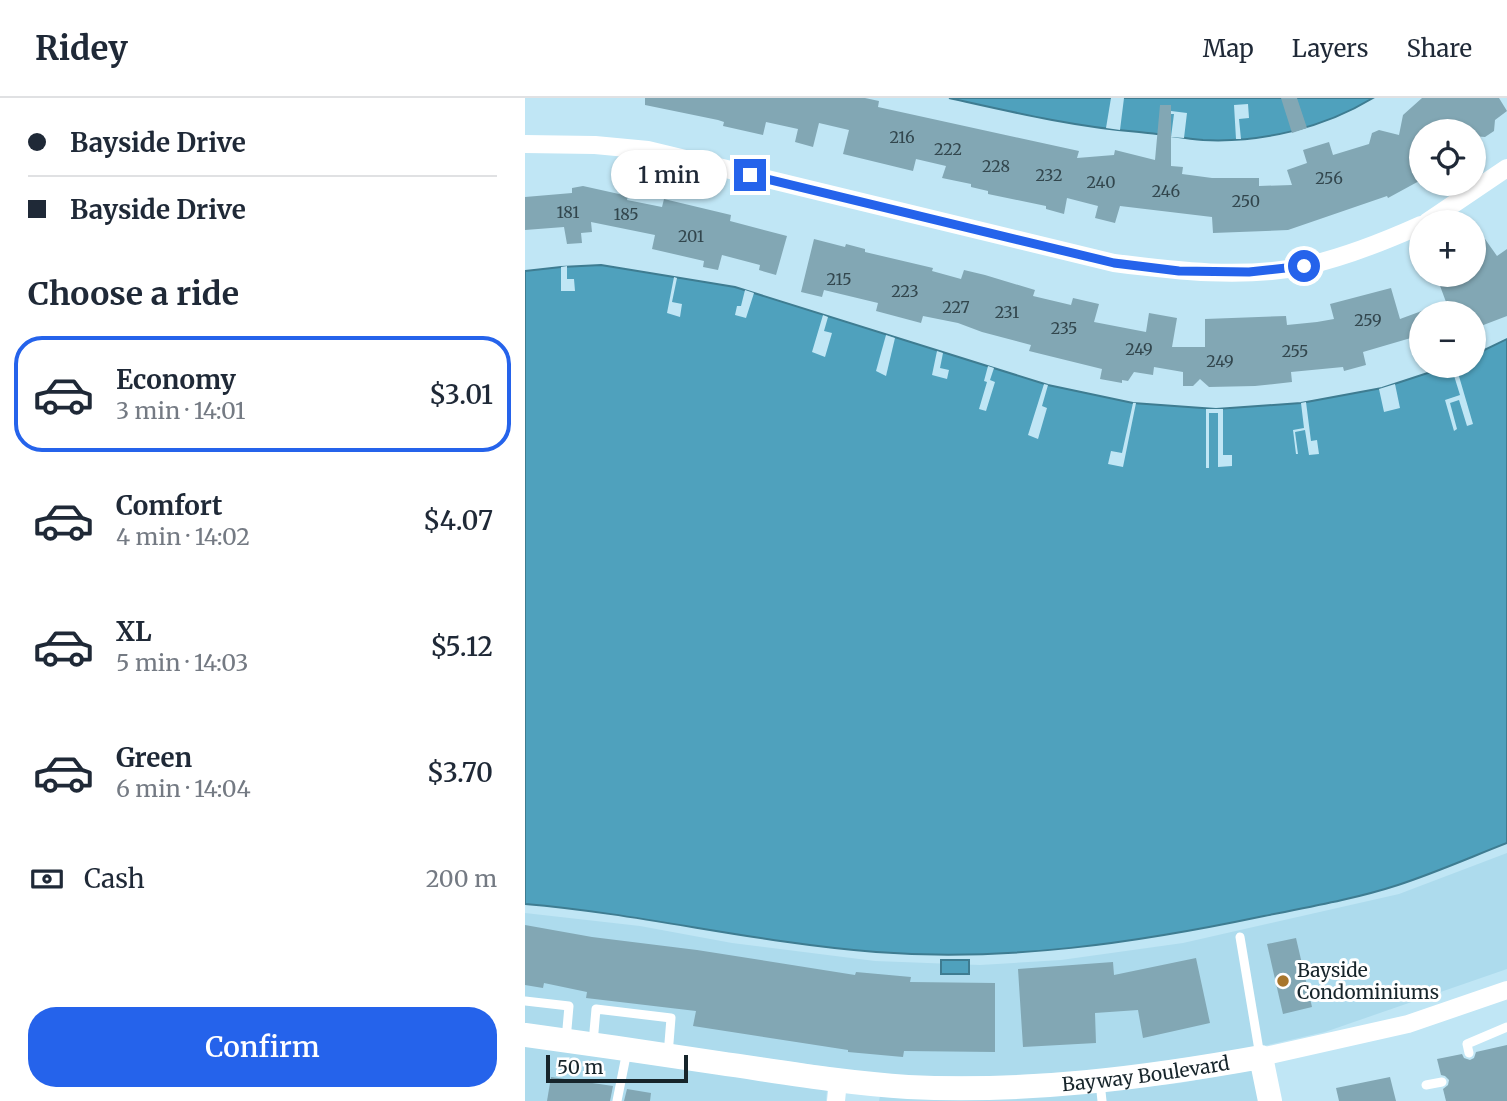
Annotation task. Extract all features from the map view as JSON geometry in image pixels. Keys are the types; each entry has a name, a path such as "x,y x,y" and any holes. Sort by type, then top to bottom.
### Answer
{"street":[{"path":"525,144 595,145 648,150 1087,257 1179,271 1249,272 1304,266 1370,248 1409,230"},
{"path":"1445,210 1507,168"},
{"name":"Bayway Boulevard","path":"525,1035 668,1055 837,1091 870,1092 911,1087 1003,1087 1101,1091 1408,1024 1507,990"},
{"path":"1261,1057 1270,1101"}],"lane":[{"path":"1240,937 1261,1057"},
{"path":"525,1001 569,1006 566,1041"},
{"path":"592,1044 596,1009 671,1018 668,1055"},
{"path":"1469,1053 1467,1044 1507,1027"},
{"path":"617,1101 628,1049"},
{"path":"1426,1085 1442,1082"}],"shaded area":[{"path":"949,98 1373,98 1334,118 1291,131 1247,139 1203,140 1091,127"},
{"path":"601,265 735,287 1048,385 1133,403 1216,409 1301,403 1382,388 1412,378 1486,378 1486,349 1507,339 1507,843 1412,880 1349,899 1120,942 1023,952 925,954 832,948 613,914 525,904 525,271"},
{"path":"1507,853 1507,969 1325,1032 1259,1047 1104,1070 1002,1076 910,1076 863,1072 525,1024 525,913 640,926 732,943 875,961 980,965 1061,960 1183,943 1399,894"},
{"path":"941,960 969,960 969,974 941,974"},
{"path":"525,1046 827,1090 826,1101 525,1101"},
{"path":"1253,1070 1260,1101 879,1101 880,1096 1106,1091 1180,1083"}],"pier":[{"path":"1111,98 1124,98 1120,130 1106,128"},
{"path":"1248,104 1249,118 1239,119 1241,139 1236,139 1234,105"},
{"path":"1171,111 1187,113 1184,138 1171,137 1174,114 1170,114"},
{"path":"567,266 567,279 574,279 575,291 561,291 561,267"},
{"path":"674,277 677,278 672,302 682,304 680,317 667,313"},
{"path":"745,290 754,293 746,318 735,315 737,306 741,306"},
{"path":"823,315 828,317 824,331 832,333 825,357 812,352"},
{"path":"886,335 895,338 886,376 876,371"},
{"path":"937,351 943,353 940,368 949,370 947,379 932,375"},
{"path":"988,366 994,368 990,380 995,382 986,411 979,409 987,382 984,381"},
{"path":"1455,378 1460,378 1473,424 1467,426 1459,400 1450,403 1457,429 1454,431 1445,400 1460,395"},
{"path":"1044,384 1048,385 1042,406 1047,408 1038,439 1028,435"},
{"path":"1395,384 1400,408 1384,412 1379,389"},
{"path":"1306,402 1311,441 1317,440 1319,454 1309,455 1305,430 1295,432 1296,454 1293,430 1304,428 1301,403"},
{"path":"1133,403 1136,403 1123,467 1108,464 1111,451 1122,453"},
{"path":"1206,409 1223,409 1223,455 1232,455 1232,466 1218,467 1218,413 1209,413 1209,468 1206,468"}],"building":[{"path":"645,98 865,98 879,101 878,107 1079,151 1077,158 1114,155 1115,150 1155,160 1160,105 1171,105 1171,166 1183,167 1182,174 1212,178 1259,178 1259,186 1292,185 1287,170 1307,163 1303,150 1329,142 1333,155 1369,144 1372,133 1379,130 1399,135 1403,115 1422,98 1499,98 1507,111 1495,120 1494,131 1486,136 1486,119 1409,119 1409,187 1388,198 1387,196 1288,230 1213,233 1212,217 1120,206 1115,223 1095,218 1098,206 1067,198 1064,214 1046,209 1046,206 988,194 988,191 971,187 971,184 942,178 946,166 916,159 913,171 843,154 849,130 819,123 813,147 795,142 798,129 766,122 763,135 723,126 724,122 718,120 645,105"},
{"path":"1281,98 1297,98 1307,128 1292,133"},
{"path":"583,186 628,196 627,200 662,207 664,199 731,215 730,221 787,236 776,275 759,270 760,265 722,255 718,270 703,267 704,261 652,249 655,235 591,222 592,232 581,233 582,243 567,244 564,227 525,230 525,197 572,193 572,188"},
{"path":"814,239 865,249 865,252 933,268 932,271 961,279 964,270 985,275 1035,290 1033,296 1071,305 1073,298 1099,304 1094,322 1146,332 1149,313 1177,318 1172,347 1205,347 1205,319 1286,316 1287,325 1317,322 1334,319 1330,304 1391,288 1400,319 1409,316 1409,339 1363,352 1366,365 1344,371 1343,367 1291,372 1292,382 1209,387 1200,379 1193,386 1183,386 1183,372 1154,367 1153,375 1134,372 1128,381 1122,380 1122,383 1100,379 1102,369 1029,351 1031,345 958,323 923,316 921,323 876,311 878,303 824,290 822,297 801,292"},
{"path":"1486,240 1497,256 1507,249 1507,316 1486,324 1486,301 1446,301 1440,287 1486,287"},
{"path":"525,925 855,975 856,972 911,977 910,982 995,983 995,1052 904,1051 903,1057 848,1052 693,1026 696,1011 586,998 587,992 544,983 543,988 525,985"},
{"name":"Bayside Condominiums","path":"1296,938 1312,1007 1283,1014 1267,944"},
{"path":"1196,958 1210,1023 1143,1038 1138,1010 1095,1013 1096,1043 1023,1047 1018,969 1113,962 1114,975"},
{"path":"1507,1045 1507,1101 1446,1101 1443,1089 1449,1080 1441,1075 1437,1059 1462,1054 1470,1060 1476,1052"},
{"path":"551,1077 613,1086 610,1101 547,1101"},
{"path":"1390,1077 1396,1101 1339,1101 1336,1088"},
{"path":"627,1089 651,1093 650,1101 624,1101"}],"place":[{"name":"Bayside Condominiums","path":"1283,981"}],"route":[{"path":"750,175 1114,263 1179,271 1249,272 1304,266"}]}
